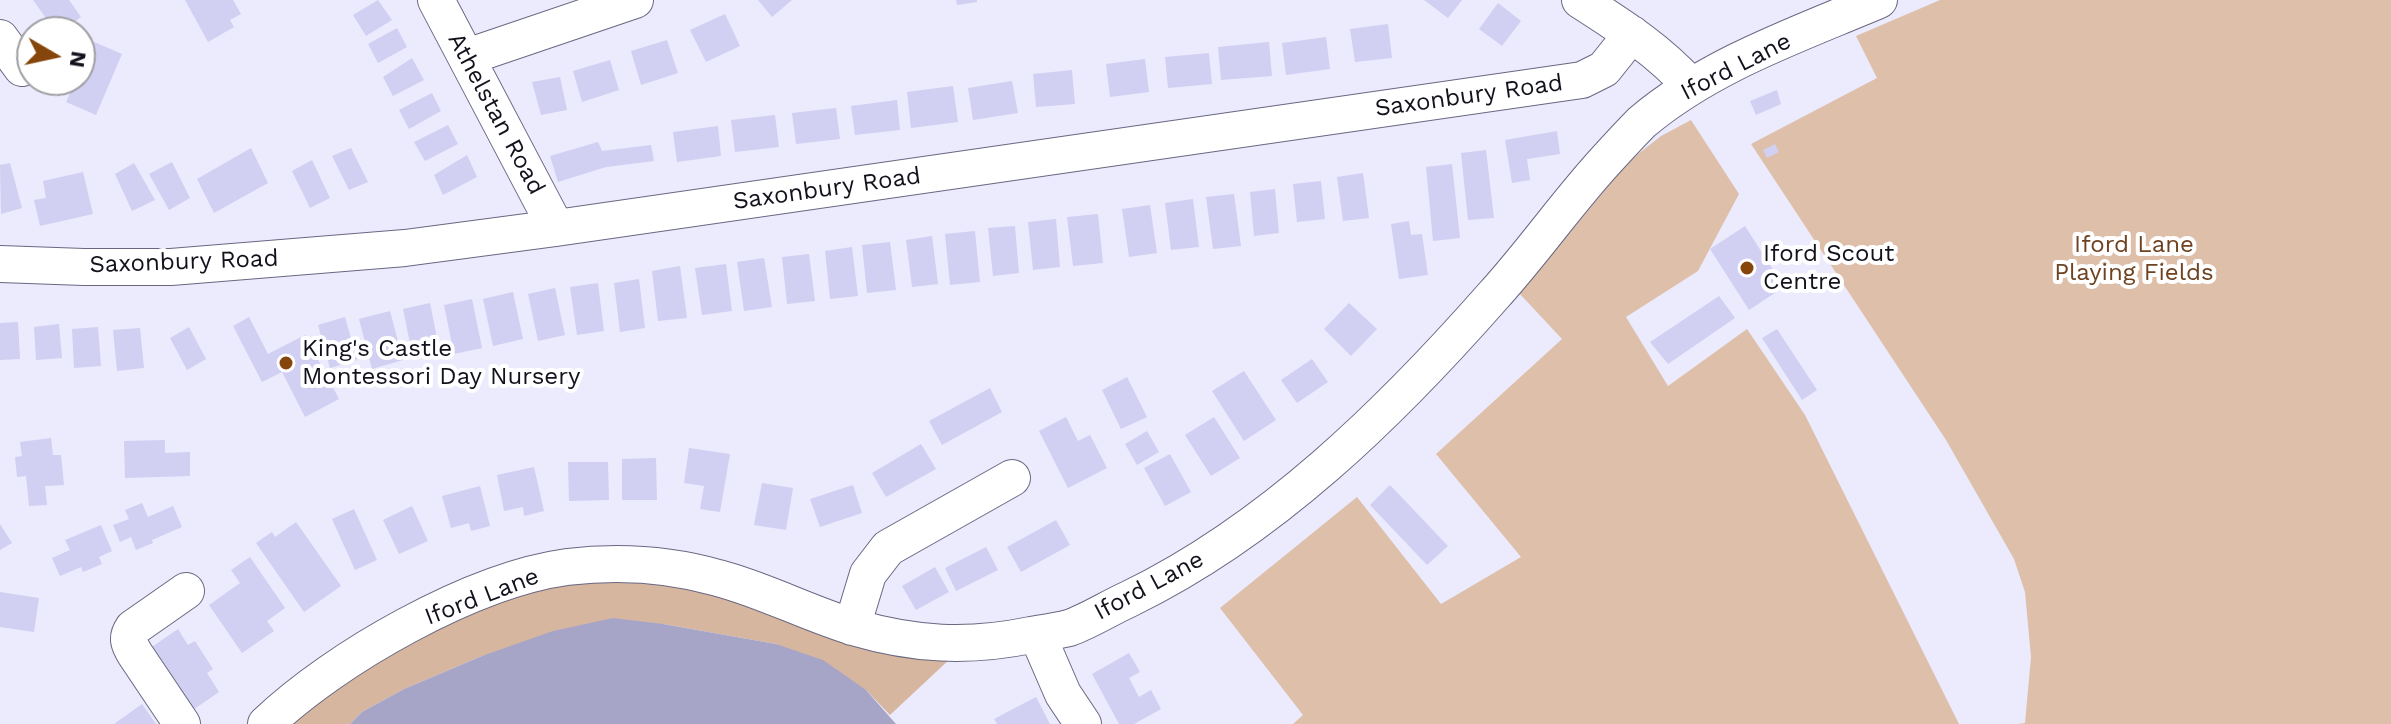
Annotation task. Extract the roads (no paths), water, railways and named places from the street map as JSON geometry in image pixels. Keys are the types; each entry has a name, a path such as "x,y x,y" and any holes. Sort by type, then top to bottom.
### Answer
{"street":[{"name":"Athelstan Road","path":"436,0 556,228"},
{"path":"467,57 635,0"},
{"path":"1580,0 1667,60 1691,86"},
{"name":"Iford Lane","path":"266,724 348,660 426,616 503,583 563,568 618,563 718,577 852,627 924,643 991,643 1071,627 1156,586 1233,540 1297,491 1391,404 1483,307 1593,175 1640,124 1691,86 1732,63 1879,0"},
{"name":"Saxonbury Road","path":"0,264 171,267 405,248 556,228 1582,80 1604,69 1632,34"},
{"path":"0,38 16,60"},
{"path":"852,627 868,574 888,548 1012,478"},
{"path":"182,724 135,654 129,637 133,628 186,591"},
{"path":"1037,634 1063,694 1083,724"}],"water":[{"path":"613,618 776,644 823,660 866,690 896,724 350,724 362,712 404,689 482,656 553,631"}],"place":[{"name":"Iford Scout Centre","path":"1747,268"},
{"name":"King's Castle Montessori Day Nursery","path":"286,363"}],"park label":[{"name":"Iford Lane Playing Fields","path":"2134,259"}]}
